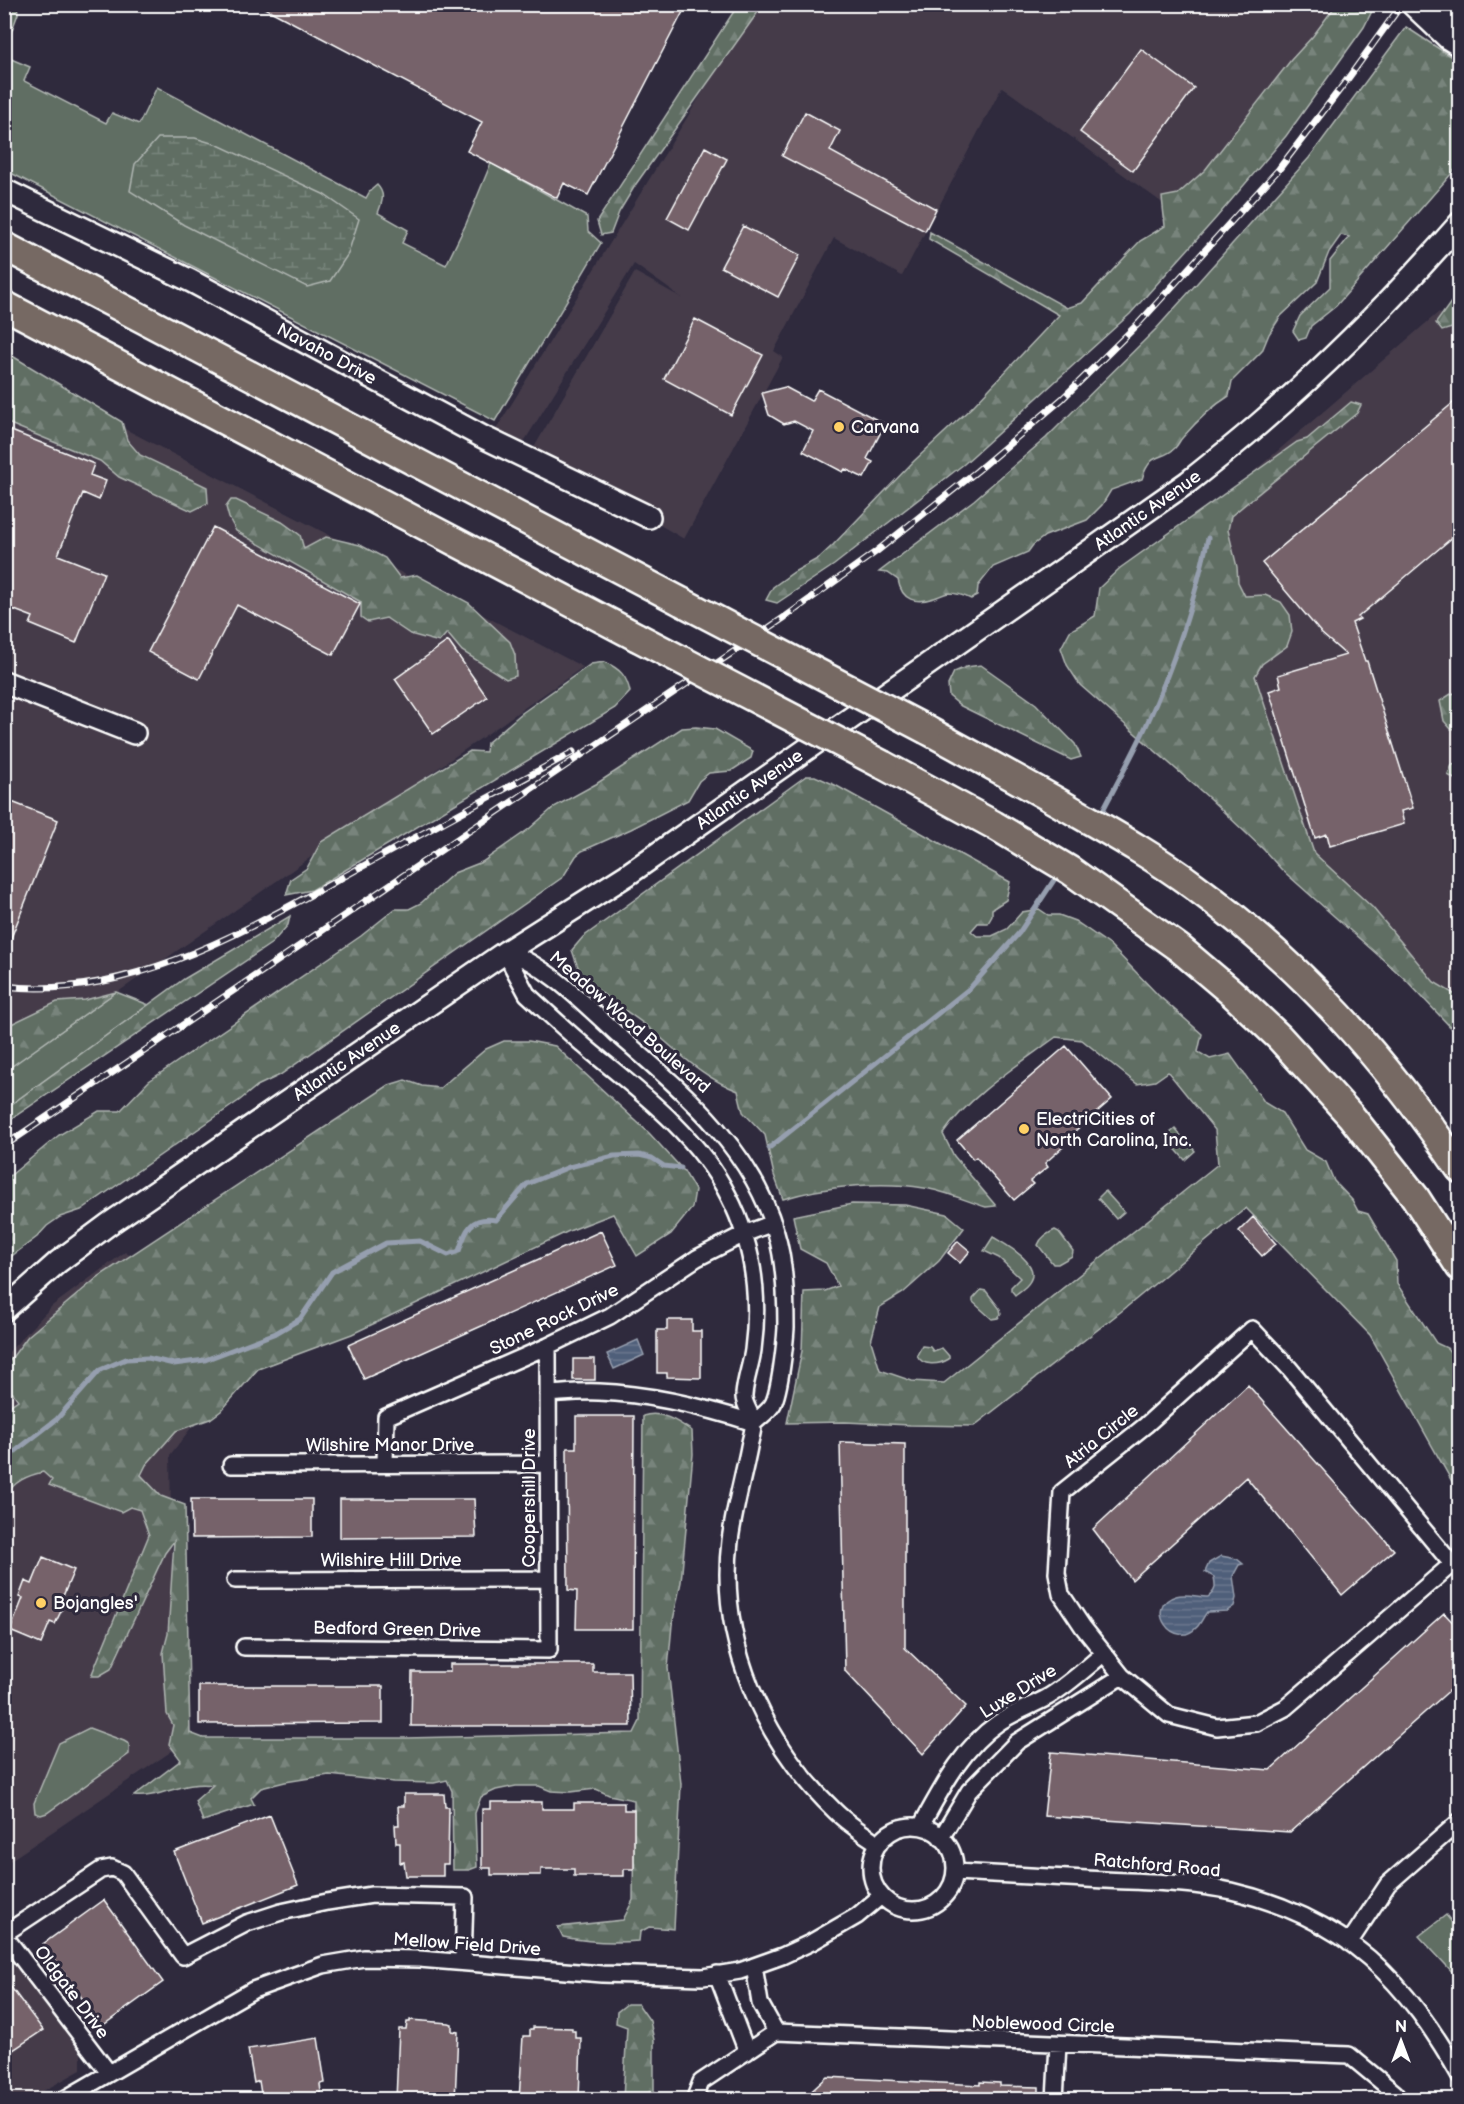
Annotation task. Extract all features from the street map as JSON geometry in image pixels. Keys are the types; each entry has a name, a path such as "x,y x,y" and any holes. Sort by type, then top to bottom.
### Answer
{"highway":[{"path":"4,246 927,730 1108,831 1193,885 1244,925 1318,992 1363,1040 1425,1118 1460,1169"},
{"path":"4,305 883,765 994,825 1071,871 1169,941 1231,992 1280,1037 1351,1116 1414,1197 1460,1267"}],"main road":[{"path":"1412,4 1449,39 1460,46"},
{"path":"1422,4 1460,19"},
{"name":"Navaho Drive","path":"4,190 190,281 483,437 649,517"},
{"name":"Atlantic Avenue","path":"4,1310 58,1262 91,1237 507,951 627,875 1188,482 1258,426 1322,368 1411,278 1460,223"},
{"path":"4,682 134,734"}],"street":[{"name":"Meadow Wood Boulevard","path":"507,951 525,958 550,975 712,1121 749,1172 773,1223 779,1242 786,1308 785,1346 773,1405 754,1423"},
{"path":"507,951 527,994 668,1118 705,1159 728,1195 744,1234 754,1278 756,1307 753,1353 743,1397 754,1423 735,1513 728,1569 732,1618 744,1670 756,1702 786,1755 808,1783 836,1812 879,1844"},
{"name":"Stone Rock Drive","path":"385,1463 386,1417 548,1346 610,1316 697,1258 744,1234 773,1223"},
{"name":"Atria Circle","path":"1252,1329 1290,1369 1456,1569 1285,1708 1256,1724 1217,1727 1169,1715 1122,1676 1103,1654 1061,1594 1058,1573 1062,1492 1146,1425 1252,1329"},
{"name":"Coopershill Drive","path":"548,1346 549,1650"},
{"path":"548,1394 597,1392 651,1398 712,1410 754,1423"},
{"name":"Wilshire Manor Drive","path":"231,1465 548,1464"},
{"name":"Wilshire Hill Drive","path":"235,1580 548,1579"},
{"name":"Bedford Green Drive","path":"244,1647 549,1650"},
{"name":"Luxe Drive","path":"921,1826 951,1772 975,1743 998,1724 1047,1697 1103,1654"},
{"path":"941,1838 969,1791 1017,1742 1122,1676"},
{"path":"1349,1943 1388,1884 1460,1821"},
{"path":"921,1826 932,1830 948,1844 954,1857 955,1872 951,1886 939,1901 926,1908 915,1910 900,1908 881,1896 872,1872 873,1857 879,1844 888,1834 901,1828 921,1826"},
{"name":"Oldgate Drive","path":"109,2073 4,1934 101,1870 112,1868 123,1873 183,1956 247,1923 281,1912 327,1902 372,1895 465,1897 463,1962"},
{"name":"Ratchford Road","path":"955,1872 1191,1885 1230,1891 1263,1900 1305,1917 1368,1957 1424,2018 1460,2076"},
{"name":"Mellow Field Drive","path":"63,2100 253,1990 323,1965 364,1958 463,1962 633,1976 703,1977 754,1966 782,1956 857,1916 881,1896"},
{"path":"694,2100 701,2082 776,2032 760,2003 754,1966"},
{"path":"717,1974 747,2052"},
{"name":"Noblewood Circle","path":"776,2032 1349,2055 1395,2093 1399,2100"},
{"path":"1055,2100 1058,2044"}],"shaded area":[{"path":"756,5 1344,5 1175,212 1002,87 902,276 834,238 774,351 783,357 684,539 532,451 635,272 682,298 634,264 522,445 495,431"},
{"path":"1439,312 1459,331 1459,1021 1317,891 1202,516"},
{"path":"4,366 583,667 5,1071 4,1071"},
{"path":"125,1252 257,1343 170,1455 175,1749 5,1864 5,1356 52,1306"},
{"path":"4,1949 81,2053 81,2070 29,2099 5,2099"}],"green space":[{"path":"5,4 17,5 18,14 5,48"},
{"path":"738,5 763,5 636,184 619,212 611,233 601,235 597,221"},
{"path":"1336,5 1361,5 1372,11 1364,27 1286,136 1130,314 964,464 834,565 777,603 766,600 773,587 819,558 833,545 914,461 973,406 1059,315 929,239 930,232 1067,308 1082,303 1140,241 1165,226 1162,197 1178,194 1205,170"},
{"path":"1406,27 1459,62 1455,118 1459,120 1459,165 1336,306 1311,326 1306,338 1299,340 1293,331 1300,316 1330,287 1330,261 1349,237 1341,235 1329,252 1317,282 1281,316 1269,334 1262,351 1232,381 1229,396 1199,420 1175,448 1153,460 1145,470 1142,479 1111,490 1102,505 1087,520 1045,536 1028,552 993,567 978,586 977,596 971,599 948,593 921,601 906,597 898,580 888,573 879,572 974,500 1046,438 1156,329 1309,158"},
{"path":"4,56 30,67 24,81 106,123 112,113 139,124 157,87 366,198 377,185 382,195 378,213 408,230 402,243 446,265 491,163 587,217 588,231 601,243 495,421 5,170"},
{"path":"158,138 195,138 218,145 323,194 359,219 348,254 330,281 307,287 184,225 130,191 135,164"},
{"path":"1459,291 1459,326 1442,331 1436,323"},
{"path":"4,351 122,422 127,440 140,455 207,487 208,503 192,511 119,477 100,461 5,422"},
{"path":"1351,402 1361,405 1357,413 1231,516 1228,530 1237,567 1238,582 1245,596 1265,595 1281,602 1290,615 1292,632 1287,646 1262,664 1255,676 1314,853 1373,908 1434,982 1459,997 1459,1036 1406,980 1281,869 1209,798 1080,685 1067,665 1061,648 1070,631 1095,616 1099,588 1120,568 1297,442 1307,439"},
{"path":"231,500 236,500 282,522 300,535 304,549 326,537 360,545 385,558 400,578 417,575 469,603 510,642 515,655 516,676 506,679 462,651 447,633 439,642 410,634 386,618 368,622 361,617 361,602 236,531 226,507"},
{"path":"605,662 622,674 630,692 615,708 312,890 286,895 291,879 307,868 321,842 470,751 486,752 487,743 522,713 591,664"},
{"path":"981,665 1036,704 1075,744 1081,757 1071,760 961,706 949,696 948,685 954,672 966,667"},
{"path":"1459,692 1459,728 1451,729 1444,721 1440,701"},
{"path":"682,728 715,729 753,751 751,758 731,771 709,773 699,781 688,800 582,851 576,856 563,877 280,1075 257,1086 81,1210 60,1217 5,1261 5,1180 59,1135 99,1111 120,1111 149,1081 361,936 395,909 409,909 421,903 454,873 482,862 529,829 554,807 596,784"},
{"path":"1460,763 1459,789 1456,780 1448,775 1452,765"},
{"path":"806,776 815,776 835,785 1010,882 1006,900 992,909 992,916 988,923 978,923 971,931 977,936 992,936 1007,929 1022,912 1039,909 1048,915 1059,915 1075,921 1110,945 1158,995 1202,1034 1198,1052 1210,1059 1230,1054 1265,1103 1282,1113 1305,1150 1326,1162 1334,1181 1352,1200 1358,1211 1368,1214 1396,1261 1397,1284 1436,1343 1447,1348 1459,1363 1459,1494 1370,1335 1246,1208 1123,1310 974,1426 845,1422 787,1423 802,1351 804,1292 825,1291 838,1286 826,1263 800,1249 793,1216 852,1204 905,1205 947,1214 964,1228 939,1261 903,1293 880,1307 871,1341 880,1370 912,1381 944,1383 1218,1164 1215,1130 1168,1072 1155,1081 1137,1084 1082,1040 1056,1037 967,1106 943,1134 954,1156 996,1206 986,1207 932,1189 890,1185 835,1188 783,1199 774,1175 765,1135 743,1112 738,1091 701,1071 648,1027 610,1000 586,979 576,963 572,950 583,937"},
{"path":"290,916 288,925 272,943 5,1123 5,1109 184,979"},
{"path":"116,992 149,1005 5,1109 4,1071"},
{"path":"116,992 5,1071 5,1027 57,1002 85,1000"},
{"path":"504,1041 529,1041 555,1046 649,1133 684,1171 695,1190 692,1208 671,1234 637,1256 613,1214 569,1231 352,1334 258,1369 221,1411 210,1419 176,1431 146,1465 141,1475 161,1496 185,1505 190,1733 203,1738 406,1738 634,1733 640,1721 643,1416 662,1415 692,1431 693,1454 681,1582 672,1625 668,1668 681,1784 674,1929 649,1927 640,1932 639,1941 601,1942 572,1939 563,1937 558,1927 623,1920 633,1900 634,1800 609,1795 596,1789 570,1792 551,1791 539,1786 516,1786 496,1790 481,1797 475,1813 477,1867 469,1870 453,1870 452,1791 447,1780 434,1783 394,1782 329,1775 285,1782 261,1788 251,1798 254,1804 203,1821 195,1801 213,1785 192,1785 153,1795 134,1796 181,1760 169,1744 173,1725 167,1714 163,1653 168,1634 174,1541 165,1553 111,1669 99,1676 91,1676 149,1535 140,1510 130,1507 121,1512 49,1485 52,1480 43,1472 21,1480 5,1496 5,1409 18,1400 13,1393 5,1390 5,1367 28,1336 98,1277 389,1085 405,1080 422,1086 440,1088 486,1049"},
{"path":"1175,1129 1195,1151 1185,1160 1165,1137"},
{"path":"1105,1191 1124,1212 1116,1219 1098,1198"},
{"path":"1055,1230 1073,1251 1072,1256 1058,1264 1053,1264 1038,1245 1047,1234"},
{"path":"993,1237 1020,1255 1031,1268 1030,1281 1015,1295 1011,1287 1020,1278 999,1258 984,1251"},
{"path":"981,1290 986,1291 1000,1309 1001,1314 998,1318 992,1319 973,1302"},
{"path":"922,1346 930,1347 933,1351 942,1348 949,1359 936,1364 923,1362 917,1355"},
{"path":"89,1728 129,1744 129,1754 47,1813 41,1815 35,1813 34,1803 59,1743"},
{"path":"1446,1915 1459,1931 1459,1979 1419,1936"},
{"path":"627,2004 638,2004 650,2021 654,2040 654,2099 623,2099 627,2027 616,2023 617,2012"}],"water":[{"path":"638,1340 644,1355 614,1369 607,1354"},
{"path":"1221,1556 1237,1559 1243,1564 1239,1565 1233,1576 1236,1598 1234,1606 1227,1611 1207,1612 1198,1625 1188,1633 1179,1634 1171,1631 1165,1625 1162,1617 1162,1609 1166,1601 1180,1595 1208,1597 1211,1595 1215,1588 1214,1577 1205,1572 1209,1563"}],"building":[{"path":"257,4 687,4 588,195 564,183 557,198 467,151 482,122"},
{"path":"1141,49 1194,88 1133,171 1080,132"},
{"path":"805,112 840,131 830,151 936,209 925,231 782,156"},
{"path":"705,147 727,159 689,230 667,218"},
{"path":"743,226 800,255 778,297 721,267"},
{"path":"695,319 763,355 731,415 664,379"},
{"path":"785,387 811,401 818,389 885,424 867,459 873,462 864,478 845,469 843,472 803,451 813,431 794,421 784,424 769,415 762,393"},
{"path":"1460,397 1460,531 1358,617 1360,619 1352,623 1365,661 1367,661 1413,808 1401,811 1404,824 1330,846 1327,834 1315,838 1269,691 1281,687 1278,675 1346,655 1322,634 1262,563"},
{"path":"4,428 94,464 90,475 106,481 99,500 83,493 58,555 104,573 76,643 30,624 33,617 4,606"},
{"path":"213,527 360,604 333,655 237,605 199,679 148,652"},
{"path":"448,641 487,697 433,734 395,679"},
{"path":"4,799 58,820 5,953 4,953"},
{"name":"ElectriCities of North Carolina, Inc.","path":"1066,1046 1112,1099 1060,1144 1063,1147 1045,1163 1048,1167 1030,1181 1033,1184 1014,1200 976,1157 973,1159 957,1140"},
{"path":"1253,1217 1276,1244 1262,1256 1239,1231"},
{"path":"601,1231 617,1265 364,1379 348,1345"},
{"path":"958,1241 970,1251 960,1263 948,1253"},
{"path":"667,1320 692,1320 692,1331 701,1331 701,1378 667,1377 667,1373 657,1373 657,1330 667,1330"},
{"path":"573,1359 595,1359 595,1380 573,1380"},
{"path":"1248,1385 1394,1550 1342,1595 1246,1477 1132,1580 1093,1529"},
{"path":"576,1416 634,1416 633,1629 576,1629 577,1591 568,1590 567,1448 576,1448"},
{"path":"840,1442 905,1444 905,1648 966,1706 923,1754 845,1671"},
{"path":"191,1499 312,1499 312,1537 192,1538"},
{"path":"340,1499 474,1499 476,1537 340,1538"},
{"name":"Bojangles'","path":"43,1557 74,1570 58,1608 62,1609 55,1624 50,1622 41,1644 10,1631 23,1598 19,1597 25,1581 32,1584"},
{"path":"1444,1613 1460,1630 1460,1681 1290,1832 1044,1816 1051,1752 1270,1770"},
{"path":"450,1664 593,1664 593,1672 630,1672 631,1726 411,1726 412,1672 450,1672"},
{"path":"199,1686 383,1686 383,1723 199,1724"},
{"path":"404,1794 444,1794 445,1807 449,1807 448,1864 443,1864 443,1876 406,1876 404,1862 400,1863 400,1843 396,1843 395,1825 399,1825 398,1806 404,1806"},
{"path":"491,1802 542,1802 542,1809 574,1809 574,1803 624,1803 624,1810 634,1810 634,1869 624,1869 624,1876 574,1876 574,1869 541,1869 541,1875 491,1875 491,1868 482,1868 482,1809 491,1809"},
{"path":"270,1815 298,1885 202,1923 174,1852"},
{"path":"104,1900 163,1982 102,2026 43,1944"},
{"path":"4,1978 43,2030 4,2056"},
{"path":"410,2020 449,2023 452,2024 452,2031 458,2032 455,2100 396,2100 399,2029 406,2029 407,2022"},
{"path":"533,2027 572,2028 572,2031 575,2031 575,2038 581,2038 579,2100 519,2100 523,2036 530,2036 530,2029"},
{"path":"318,2038 325,2083 320,2084 322,2100 262,2100 259,2081 254,2083 248,2049"},
{"path":"827,2077 980,2085 980,2082 1000,2083 1000,2086 1039,2087 1039,2100 802,2100"}],"waterway":[{"path":"1100,816 1141,738 1166,680 1190,610 1208,538"},
{"path":"769,1148 970,988 1019,933 1060,871"},
{"path":"4,1460 57,1419 100,1370 126,1359 148,1358 174,1364 205,1360 276,1333 300,1319 332,1272 386,1243 420,1241 448,1255 459,1251 470,1226 480,1220 496,1220 527,1184 569,1167 614,1156 639,1155 652,1158 664,1166 681,1168"}],"railway":[{"path":"4,1146 785,617 877,551 977,471 1062,399 1139,323 1279,169 1402,4"},
{"path":"4,986 52,988 99,982 146,970 192,953 281,911 573,752"}],"place":[{"name":"Carvana","path":"839,427"},
{"name":"ElectriCities of North Carolina, Inc.","path":"1024,1129"},
{"name":"Bojangles'","path":"41,1603"}]}
